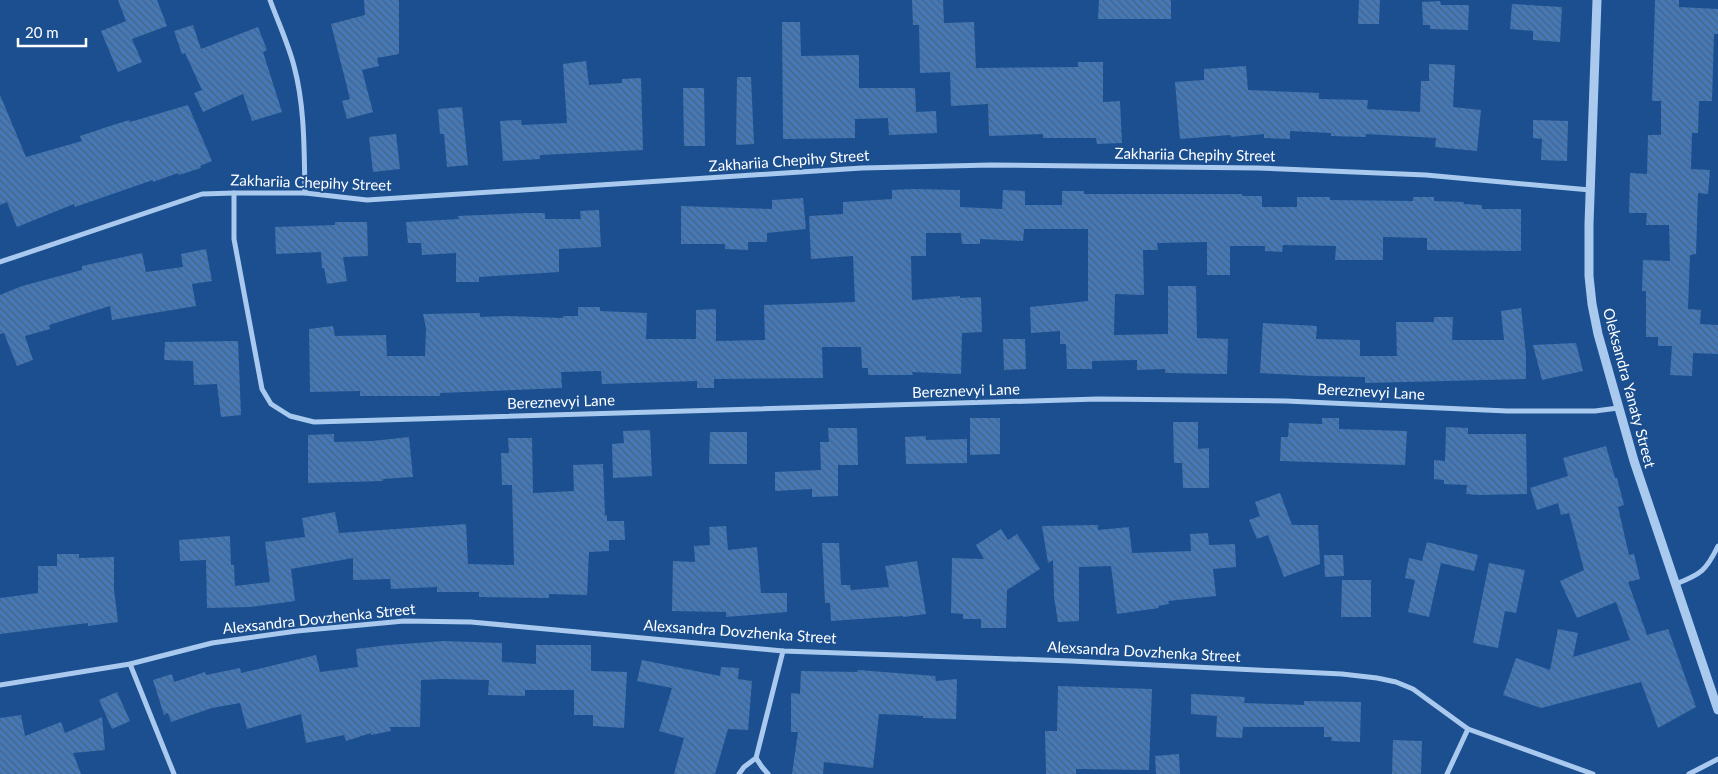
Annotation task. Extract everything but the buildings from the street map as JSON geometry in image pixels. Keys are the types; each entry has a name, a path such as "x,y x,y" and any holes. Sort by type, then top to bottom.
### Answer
{"street":[{"path":"270,0 294,66 304,128 305,193"},
{"name":"Oleksandra Yanaty Street","path":"1597,0 1590,190 1589,276 1592,304 1598,334 1634,461 1718,710"},
{"name":"Zakhariia Chepihy Street","path":"0,262 202,194 305,193 367,200 862,168 991,165 1268,168 1426,175 1590,190"},
{"name":"Bereznevyi Lane","path":"234,193 234,239 262,389 271,404 290,416 314,422 1098,399 1286,400 1506,410 1595,411 1618,408"},
{"path":"1676,584 1697,576 1707,567 1718,546"},
{"name":"Alexsandra Dovzhenka Street","path":"0,685 130,664 212,643 297,631 404,621 471,622 783,650 1071,661 1342,674 1377,678 1396,682 1413,689 1468,730 1593,774"},
{"path":"739,774 744,767 756,758 783,650"},
{"path":"130,664 174,774"},
{"path":"1447,774 1468,730"},
{"path":"756,758 768,774"},
{"path":"1689,774 1718,759"}]}
